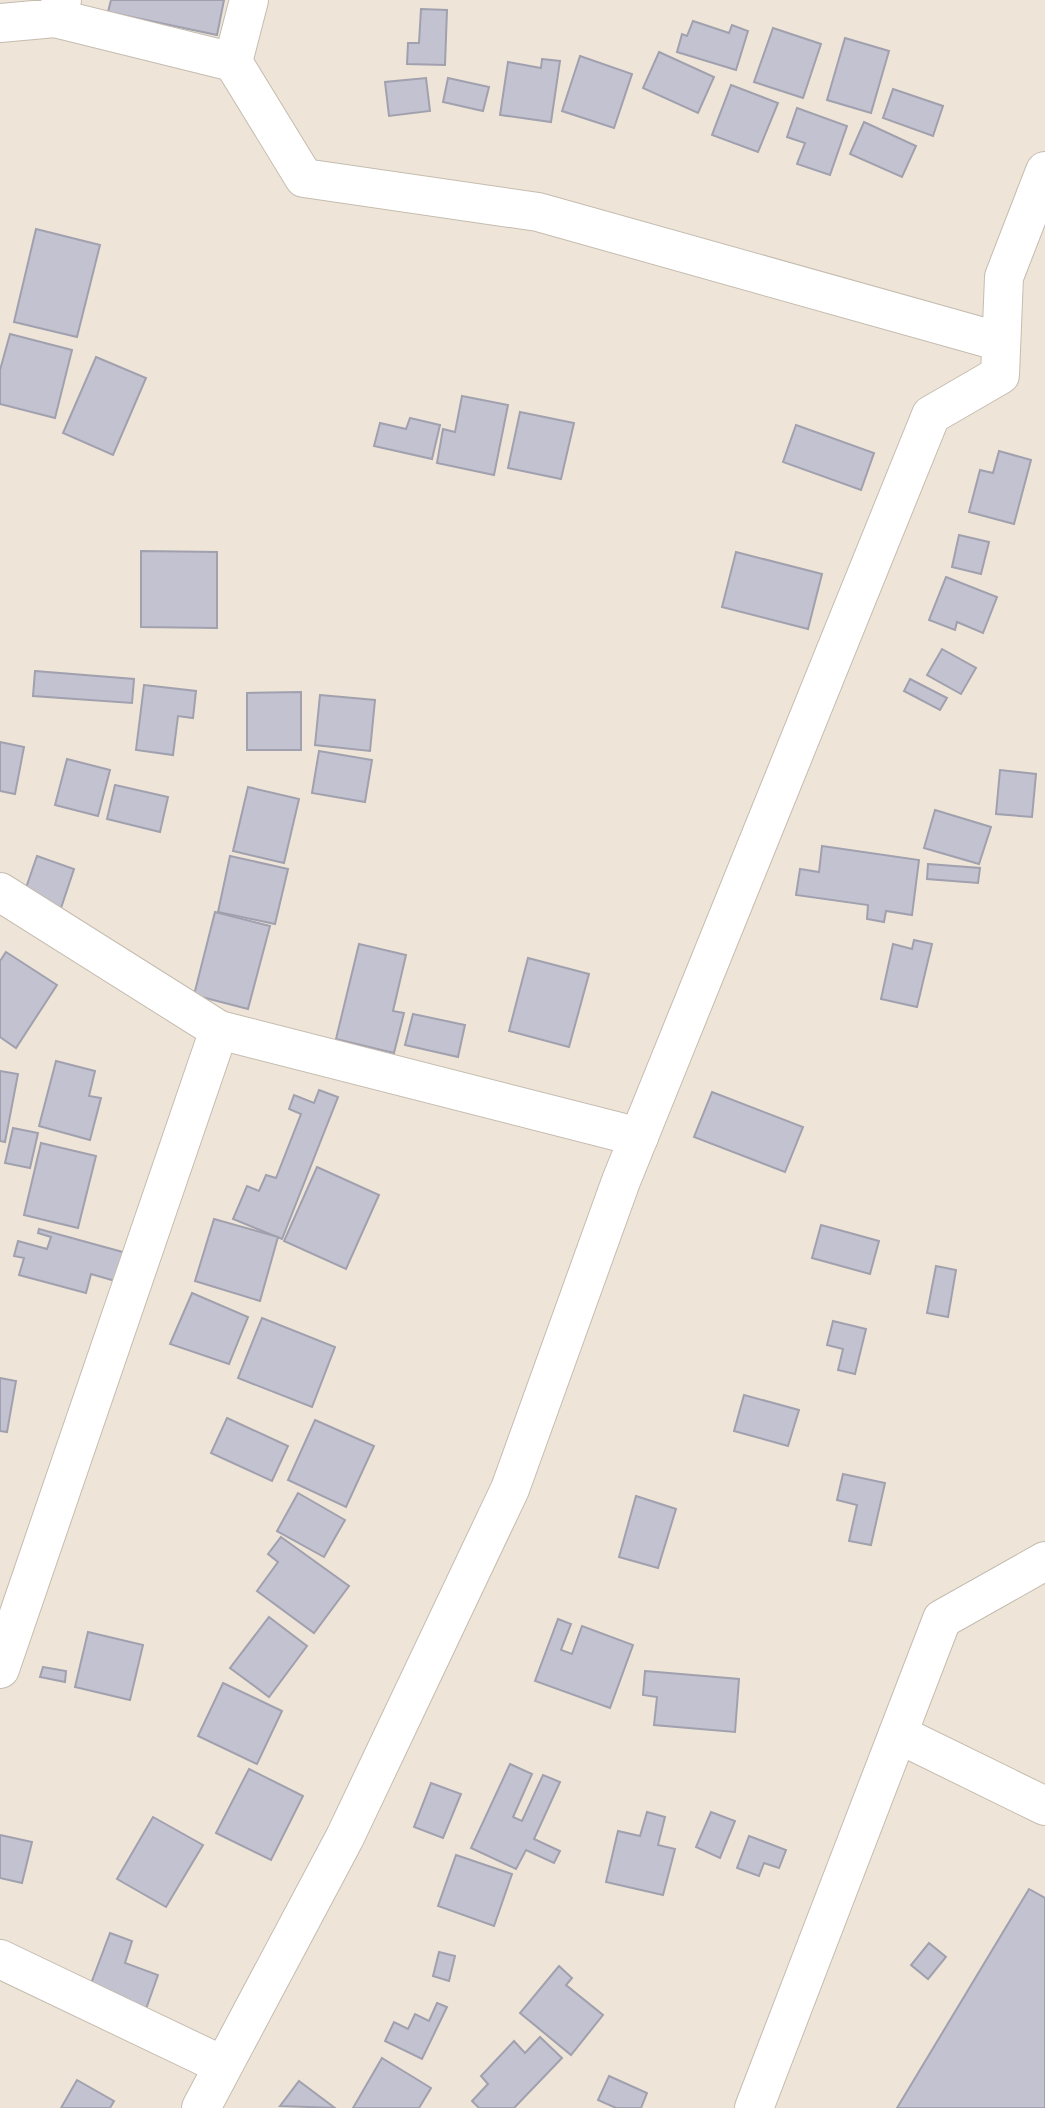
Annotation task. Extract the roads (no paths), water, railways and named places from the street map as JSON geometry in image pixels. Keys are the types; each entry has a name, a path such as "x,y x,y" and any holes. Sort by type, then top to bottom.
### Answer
{"street":[{"path":"233,62 249,0"},
{"path":"0,23 58,9 233,62 304,178 538,212 1001,342"},
{"path":"201,2108 345,1837 510,1489 639,1137 931,415 1000,375 1004,277 1045,171"},
{"path":"0,892 219,1030 639,1137"},
{"path":"0,1669 219,1030"},
{"path":"754,2108 942,1619 1045,1561"},
{"path":"898,1734 1045,1806"},
{"path":"0,1959 222,2065"}]}
